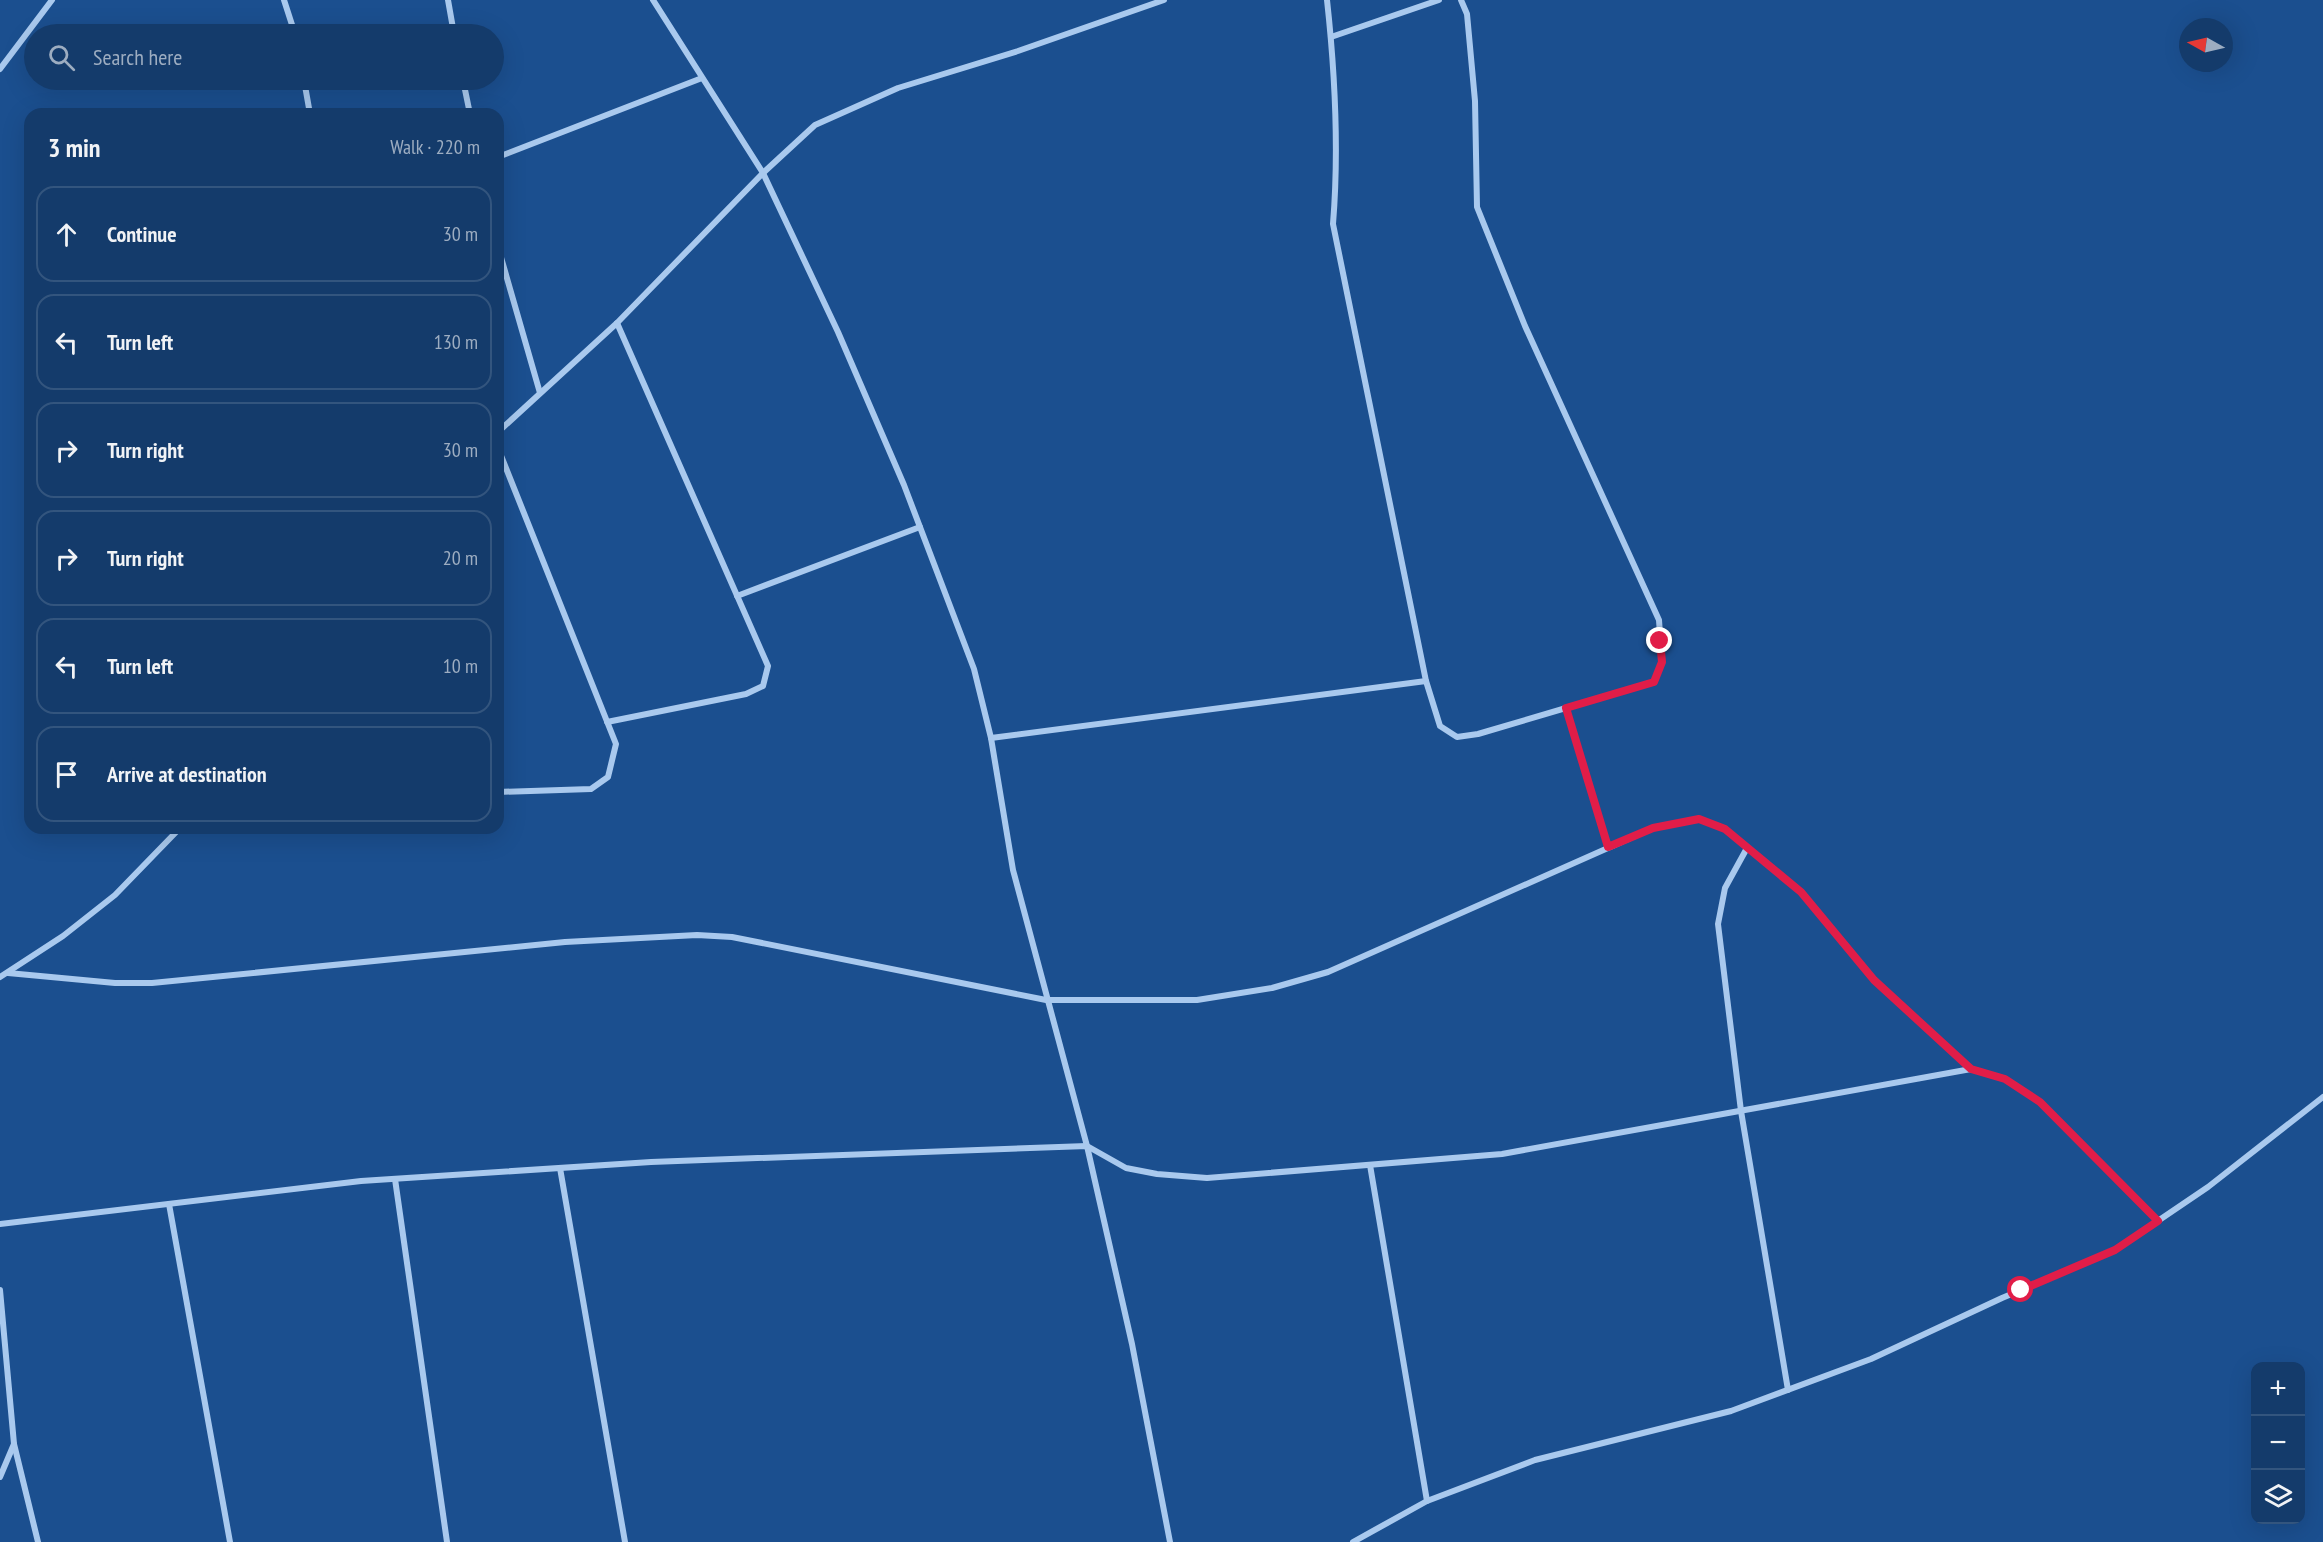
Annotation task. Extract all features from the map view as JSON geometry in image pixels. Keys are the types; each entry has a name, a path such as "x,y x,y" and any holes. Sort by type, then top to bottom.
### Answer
{"street":[{"path":"34,24 52,0"},
{"path":"284,0 292,24"},
{"path":"448,0 452,24"},
{"path":"653,0 763,173 838,332 920,527 974,669 991,738 1013,870 1087,1146 1132,1344 1170,1542"},
{"path":"504,426 616,323 763,173 815,125 898,88 1018,51 1164,0"},
{"path":"1327,0 1331,37 1335,192 1333,224 1426,681 1440,726 1457,737 1478,734 1654,682 1662,662 1659,620 1525,326 1477,207 1475,101 1467,14 1461,0"},
{"path":"1331,37 1439,0"},
{"path":"0,69 24,37"},
{"path":"504,154 702,78"},
{"path":"305,90 309,108"},
{"path":"465,90 469,108"},
{"path":"504,268 540,393"},
{"path":"607,722 746,694 763,686 768,666 616,323"},
{"path":"504,463 616,744 608,777 591,789 504,792"},
{"path":"736,596 920,527"},
{"path":"991,738 1426,681"},
{"path":"1566,708 1608,847"},
{"path":"8,973 115,983 152,983 565,942 696,935 732,937 1046,1000 1197,1000 1272,988 1328,972 1653,828 1699,819 1725,829 1801,892 1874,980 1971,1069 2005,1079 2040,1102 2158,1221"},
{"path":"0,977 115,895 174,834"},
{"path":"1747,848 1725,888 1718,924 1741,1110 1788,1390"},
{"path":"0,1224 395,1179 651,1162 1087,1146 1126,1168 1157,1174 1207,1178 1502,1154 1971,1069"},
{"path":"1353,1542 1427,1501 1535,1460 1731,1411 1871,1359 2002,1298 2115,1250 2208,1187 2323,1097"},
{"path":"1370,1165 1427,1501"},
{"path":"560,1168 625,1542"},
{"path":"395,1179 447,1542"},
{"path":"169,1204 230,1542"},
{"path":"0,1290 14,1444 38,1542"},
{"path":"0,1477 14,1444"}],"route":[{"path":"1660,641 1662,662 1654,682 1566,708 1608,847 1653,828 1699,819 1725,829 1801,892 1874,980 1971,1069 2005,1079 2040,1102 2158,1221 2115,1250 2021,1290"}]}
